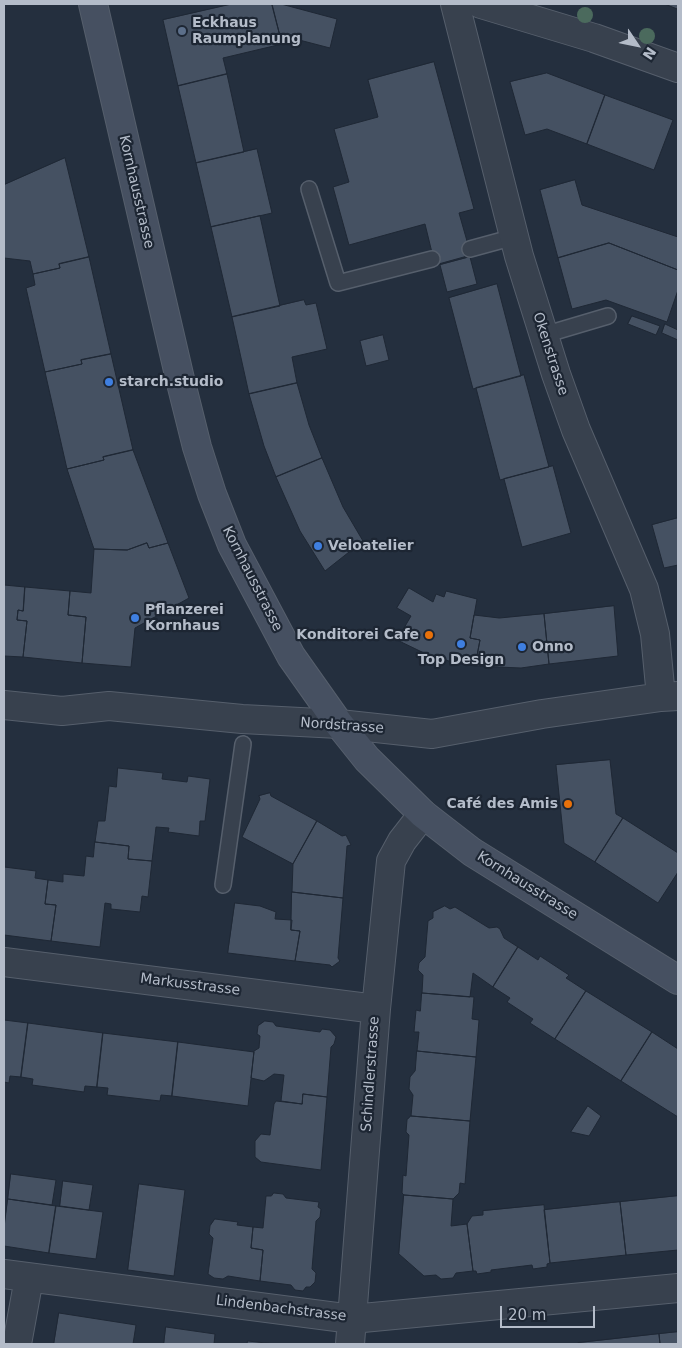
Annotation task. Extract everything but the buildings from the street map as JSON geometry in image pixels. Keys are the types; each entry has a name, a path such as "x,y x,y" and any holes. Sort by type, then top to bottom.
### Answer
{"street":[{"name":"Kornhausstrasse","path":"93,4 197,447 212,494 232,545 291,656 367,760 423,814 472,852 678,980"},
{"name":"Okenstrasse","path":"455,4 514,237 556,374 576,430 644,589 670,696"},
{"path":"481,4 594,38 678,68"},
{"name":"Nordstrasse","path":"4,706 62,710 109,706 242,719 339,724 432,734 542,714 670,696"},
{"name":"Schindlerstrasse","path":"351,1331 376,1009 391,861 402,841 423,814"},
{"name":"Markusstrasse","path":"4,962 376,1009"},
{"path":"16,1276 17,1344"},
{"name":"Lindenbachstrasse","path":"16,1276 351,1331 678,1288"}],"lane":[{"path":"309,189 338,283 432,259"},
{"path":"470,249 514,237"},
{"path":"544,335 608,316"},
{"path":"223,885 243,744"}],"place":[{"name":"Eckhaus Raumplanung","path":"182,31"},
{"name":"starch.studio","path":"109,382"},
{"name":"Veloatelier","path":"318,546"},
{"name":"Pflanzerei Kornhaus","path":"135,618"},
{"name":"Konditorei Cafe","path":"429,635"},
{"name":"Top Design","path":"461,644"},
{"name":"Onno","path":"522,647"},
{"name":"Café des Amis","path":"568,804"}]}
